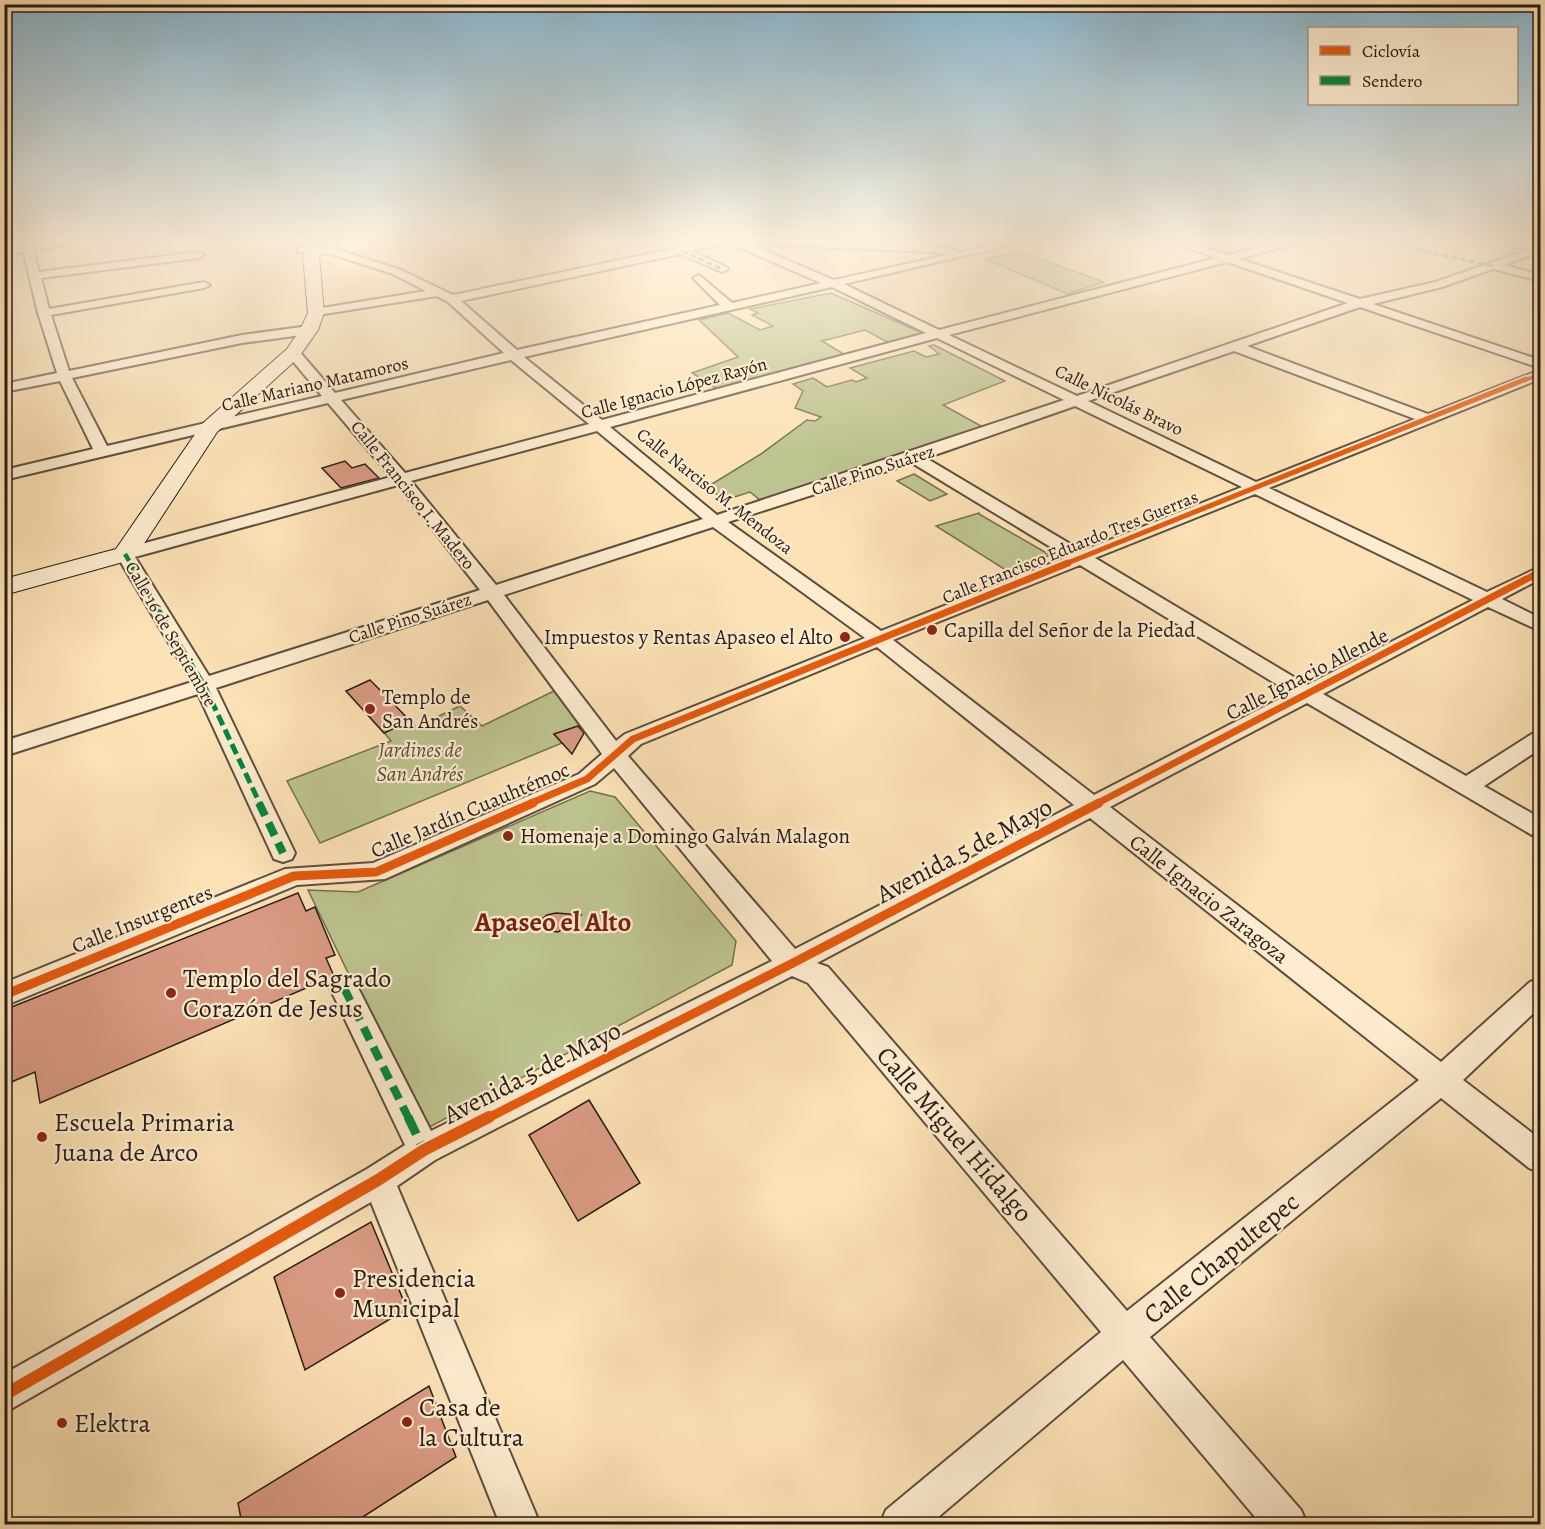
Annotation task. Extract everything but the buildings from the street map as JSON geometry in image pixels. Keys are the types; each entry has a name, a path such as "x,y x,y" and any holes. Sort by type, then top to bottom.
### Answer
{"street":[{"path":"53,311 44,313 64,375 102,452"},
{"path":"312,311 312,322"},
{"path":"4,387 367,311"},
{"name":"Calle Narciso M. Mendoza","path":"464,311 715,521 879,639"},
{"name":"Calle Mariano Matamoros","path":"4,475 514,355 711,311"},
{"name":"Calle Nicolás Bravo","path":"891,311 1540,625"},
{"name":"Calle Ignacio López Rayón","path":"125,554 1028,311"},
{"name":"Calle Pino Suárez","path":"4,749 914,457 1336,311"},
{"path":"1385,311 1540,363"},
{"name":"Calle 16 de Septiembre","path":"289,864 204,685 125,554 209,428 293,353 312,322"},
{"path":"1236,347 1429,419"},
{"name":"Calle Francisco I. Madero","path":"293,353 401,478 491,591 615,755"},
{"name":"Calle Francisco Eduardo Tres Guerras","path":"615,755 633,739 1079,557 1259,489 1540,374"},
{"path":"914,457 1307,694 1540,829"},
{"path":"4,587 125,554"},
{"name":"Calle Ignacio Allende","path":"1090,807 1489,601 1540,572"},
{"name":"Calle Ignacio Zaragoza","path":"879,639 1090,807 1443,1079 1540,1158"},
{"path":"1467,786 1540,739"},
{"name":"Calle Jardín Cuauhtémoc","path":"289,864 376,872 587,779 615,755"},
{"name":"Calle Miguel Hidalgo","path":"615,755 791,964 818,975 1287,1524"},
{"name":"Avenida 5 de Mayo","path":"4,1395 378,1180 424,1150 791,964 1090,807"},
{"name":"Calle Insurgentes","path":"4,995 289,864"},
{"path":"344,988 424,1150"},
{"name":"Calle Chapultepec","path":"900,1524 1126,1334 1443,1079 1540,990"},
{"path":"378,1180 520,1524"}],"green space":[{"path":"755,311 873,311 927,335 891,344 865,330 822,341 847,356 720,391 692,373 738,357 699,320 728,313 760,330 773,326 752,315 758,313"},
{"path":"934,345 1005,381 943,405 983,427 760,500 750,492 725,500 707,487 761,454 807,420 815,421 821,417 795,408 803,391 793,384 813,378 827,387 852,380 856,382 867,378 850,368 914,351 926,357 939,354 929,346"},
{"path":"914,474 947,494 930,501 897,481"},
{"path":"979,513 1050,555 1012,574 936,526"},
{"name":"Jardines de San Andrés","path":"558,689 589,722 554,734 562,743 320,843 287,781 391,741 377,724 402,713 416,727 460,706 482,726"},
{"path":"590,791 615,797 736,941 732,965 424,1130 308,890 358,892"}],"marked path":[{"path":"125,554 204,685 283,853"},
{"path":"344,988 424,1150"}],"cycle path":[{"path":"4,995 294,876 376,872 587,779 633,739 1540,374"},
{"path":"4,1395 378,1180 424,1150 791,964 1540,572"}],"place":[{"name":"Capilla del Señor de la Piedad","path":"932,630"},
{"name":"Impuestos y Rentas Apaseo el Alto","path":"845,637"},
{"name":"Templo de San Andrés","path":"370,709"},
{"name":"Homenaje a Domingo Galván Malagon","path":"508,836"},
{"name":"Templo del Sagrado Corazón de Jesus","path":"171,993"},
{"name":"Escuela Primaria Juana de Arco","path":"42,1137"},
{"name":"Presidencia Municipal","path":"340,1293"},
{"name":"Casa de la Cultura","path":"407,1422"},
{"name":"Elektra","path":"62,1423"}],"district":[{"name":"Apaseo el Alto","path":"553,922"}]}
